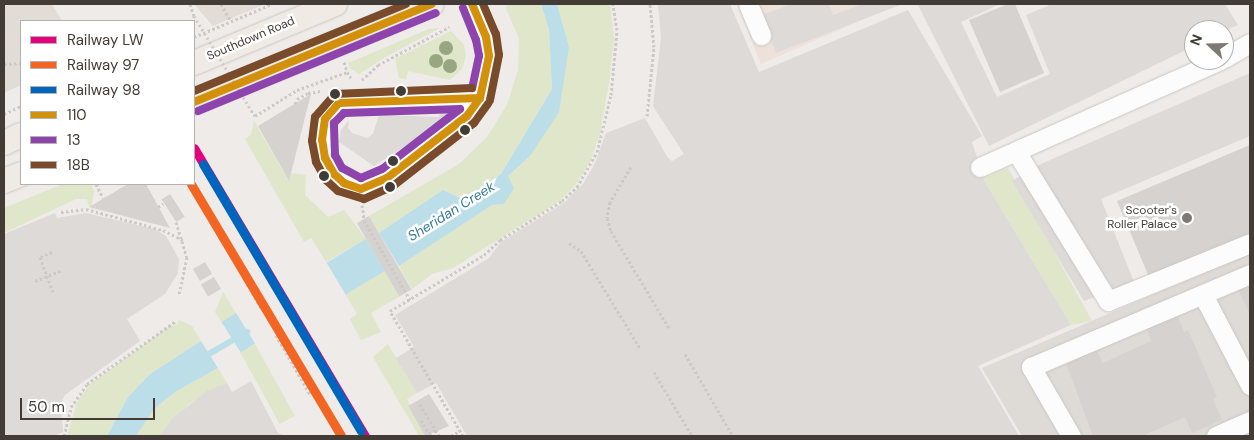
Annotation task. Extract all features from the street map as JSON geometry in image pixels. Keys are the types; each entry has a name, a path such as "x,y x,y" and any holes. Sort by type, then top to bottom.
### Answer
{"main road":[{"name":"Southdown Road","path":"195,62 335,4"},
{"path":"195,102 432,4"},
{"path":"4,143 20,135"},
{"path":"4,181 20,174"}],"lane":[{"path":"472,4 486,37 489,56 480,98 454,129 374,185 361,190 344,183 334,174 325,158 322,140 325,119 338,103 480,98"},
{"path":"748,4 761,35"},
{"path":"1234,52 1250,43"},
{"path":"980,167 1017,153 1198,70"},
{"path":"1017,153 1108,301 1250,243"},
{"path":"1071,436 1031,367 1250,274"},
{"path":"1203,295 1250,385"},
{"path":"1216,436 1250,421"}],"path":[{"path":"190,4 194,16 255,116 297,90 347,72"},
{"path":"221,4 232,21"},
{"path":"195,37 272,4"},
{"path":"463,436 390,312 484,255 500,240 562,201 585,176 597,152 611,95 617,30 613,4"},
{"path":"647,116 654,47 650,4"},
{"path":"362,80 378,65 448,27"},
{"path":"344,62 351,78"},
{"path":"4,64 20,63"},
{"path":"295,104 297,99 308,93 321,91"},
{"path":"4,114 20,106"},
{"path":"631,167 610,202 607,218 611,231 670,330"},
{"path":"96,185 103,198"},
{"path":"158,207 163,204"},
{"path":"61,212 86,209 163,230 183,240"},
{"path":"364,220 410,300"},
{"path":"176,222 187,257 179,296"},
{"path":"213,223 262,310"},
{"path":"569,243 581,251 640,348"},
{"path":"52,252 40,257 53,292"},
{"path":"35,281 62,270"},
{"path":"64,436 71,407 87,384 176,321"},
{"path":"276,335 312,396"},
{"path":"684,354 733,436"},
{"path":"654,372 692,436"},
{"path":"420,404 440,436"},
{"path":"421,420 429,434 436,430"},
{"path":"451,436 460,431"}],"shaded area":[{"path":"4,4 52,4 61,20 20,20 20,85 4,93"},
{"path":"194,4 265,4 213,26"},
{"path":"658,4 730,4 759,72 908,10 982,136 972,142 985,182 1071,325 978,366 1019,436 467,436 436,383 417,393 396,358 414,347 395,315 489,258 501,242 565,202 583,184 595,163 606,133 645,118 668,158 672,161 684,154 653,106 661,38"},
{"path":"737,4 899,4 761,64"},
{"path":"792,4 829,4 833,15 863,4 900,5 776,53 762,15"},
{"path":"1000,4 961,22 997,97 1050,74 1026,15 1052,4 1225,4 1238,25 1234,27 1234,20 1184,20 1184,51 989,146 918,5"},
{"path":"1250,73 1250,136 1101,199 1134,282 1084,301 1012,181 1043,163"},
{"path":"459,109 433,132 430,130 374,166 339,142 341,130 349,120 348,128 352,133 367,138 373,134 379,115 439,117 440,113"},
{"path":"55,213 57,218 86,213 155,229 166,236 179,259 178,273 165,294 127,319 140,341 65,395 61,403 63,432 54,436 4,436 4,234"},
{"path":"1250,253 1250,436 1022,436 982,368"},
{"path":"251,381 278,433 286,436 160,436 172,419 207,391 227,383 232,392"}],"green space":[{"path":"507,4 541,4 549,29 552,89 501,174 462,199 443,190 379,233 369,216 459,164 487,137 507,105 518,70 519,38 506,9"},
{"path":"557,4 610,4 614,39 609,83 600,133 590,162 576,184 561,200 453,268 432,274 412,289 399,266 492,205 504,204 508,176 530,156 569,47"},
{"path":"440,28 387,56 359,74 350,68 348,63 429,29"},
{"path":"451,31 464,45 466,56 462,69 450,80 408,71 406,79 399,78 395,59"},
{"path":"254,121 288,180 291,173 306,175 305,195 328,217 344,210 366,239 326,262 311,238 304,242 245,139 251,135"},
{"path":"1008,168 1092,321 1071,325 985,182 984,178"},
{"path":"61,185 91,185 94,191 92,205 89,207 87,199 76,199 4,233 4,208"},
{"path":"385,271 400,296 371,313 381,332 361,340 350,319 357,314 344,292"},
{"path":"223,292 236,313 222,323 215,312"},
{"path":"179,320 192,326 201,341 150,374 128,397 107,436 67,436 77,402 91,383 170,326 177,325"},
{"path":"255,344 295,416 280,424 240,352"},
{"path":"388,344 417,393 407,399 410,405 408,407 425,436 419,436 373,357"},
{"path":"218,368 227,383 189,404 160,436 136,436 154,409 175,392"}],"water":[{"path":"541,4 557,4 569,47 559,112 530,156 508,176 514,188 504,204 492,205 399,266 379,233 443,190 462,199 501,174 552,89 549,29"},
{"path":"366,239 385,271 346,294 327,263"},
{"path":"236,313 255,344 241,353 222,322"},
{"path":"201,341 218,368 175,392 154,409 136,436 107,436 128,397 150,374"}],"building":[{"path":"1008,4 1015,4 1044,73 1000,92 969,20"},
{"path":"311,94 300,137 289,181 258,126"},
{"name":"Scooter's Roller Palace","path":"1250,145 1250,235 1149,277 1117,201"},
{"path":"126,185 147,185 170,228 89,207"},
{"path":"170,194 185,217 176,222 162,199"},
{"path":"369,216 412,290 399,297 357,223"},
{"path":"205,262 212,274 200,281 193,269"},
{"path":"214,277 221,289 208,297 201,284"},
{"path":"1250,283 1250,315 1238,289"},
{"path":"1176,312 1184,332 1188,330 1217,397 1213,399 1222,420 1192,433 1185,417 1142,436 1093,436 1065,360 1095,347 1103,363 1151,341 1145,325"},
{"path":"429,394 449,426 425,436 408,406"}],"waterway":[{"name":"Sheridan Creek","path":"204,357 247,332"}],"rail line":[{"name":"LW","path":"195,150 365,436"},
{"name":"98","path":"203,164 361,431"},
{"name":"97","path":"192,185 341,436"}],"transit line":[{"name":"18B","path":"195,91 406,4"},
{"name":"110","path":"195,102 432,4"},
{"name":"110","path":"472,4 486,37 489,56 480,98"},
{"name":"18B","path":"483,4 496,34 499,55 490,100"},
{"name":"13","path":"463,8 476,40 479,56 472,88"},
{"name":"13","path":"198,111 436,13"},
{"name":"18B","path":"472,88 335,94 315,117 312,141 316,162 326,180 338,191 364,199 393,186 474,123 488,104"},
{"name":"110","path":"480,98 467,116 387,178 361,189 344,183 334,174 325,158 322,140 325,119 339,103 480,98"},
{"name":"13","path":"460,109 382,169 361,178 342,168 335,155 334,123 344,113 460,109"}],"place":[{"name":"Scooter's Roller Palace","path":"1187,218"}]}
